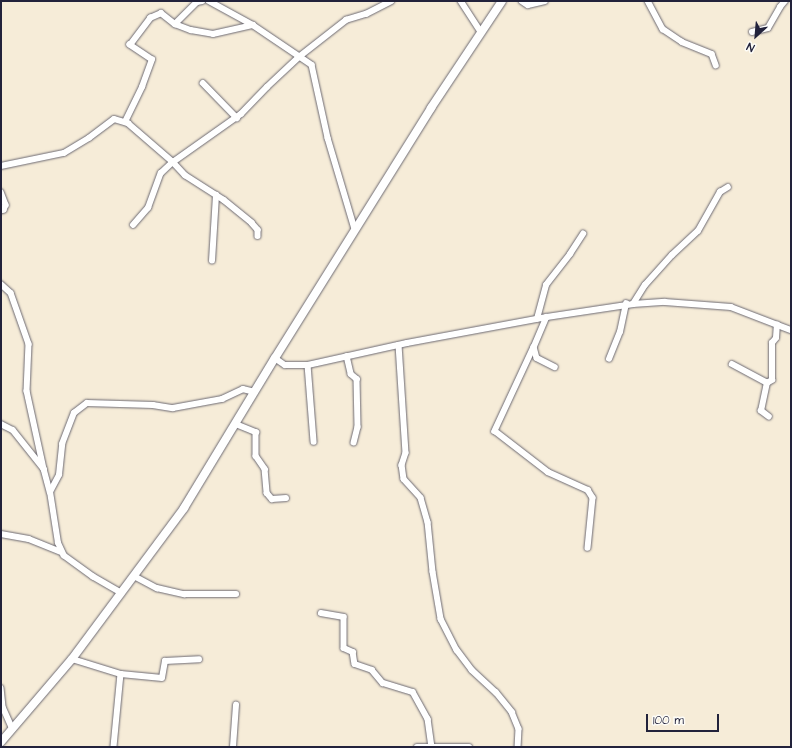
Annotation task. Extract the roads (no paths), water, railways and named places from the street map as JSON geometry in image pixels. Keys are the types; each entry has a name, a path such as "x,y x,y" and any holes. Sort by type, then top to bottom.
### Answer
{"main road":[{"path":"1,742 72,659 184,508 355,229 502,1"}],"street":[{"path":"175,24 197,2 202,1"},
{"path":"209,1 253,25 312,65 328,138 355,229"},
{"path":"133,225 148,208 161,173 173,162 237,118 299,57 346,20 366,14 391,1"},
{"path":"461,1 481,32"},
{"path":"522,1 528,5 545,1"},
{"path":"648,1 663,29 682,42 712,54 716,65"},
{"path":"752,32 768,28 785,1"},
{"path":"125,122 142,86 152,60 130,45 150,18 161,13 175,24 191,30 213,34 253,25"},
{"path":"203,83 237,118"},
{"path":"1,166 64,153 89,138 114,119 125,122 143,135 185,175 216,195 252,223 258,230 258,236"},
{"path":"633,304 645,285 672,255 698,231 720,192 728,187"},
{"path":"1,192 6,205 4,210 1,211"},
{"path":"212,261 216,195"},
{"path":"537,319 546,285 570,254 583,234"},
{"path":"1,284 11,293 29,344 27,391 50,492 58,543 64,556 93,577 121,593"},
{"path":"275,358 285,365 308,365 399,345 547,317 626,304 665,302 731,307 791,330"},
{"path":"609,359 620,332 626,304"},
{"path":"547,317 495,431 548,472 588,490 593,498 588,548"},
{"path":"768,417 761,411 767,383 772,380 772,343 776,338 777,325"},
{"path":"399,345 403,387 406,453 402,465 404,479 421,498 428,522 433,572 441,620 457,650 472,670 496,692 512,712 519,729 518,747"},
{"path":"534,347 537,358 555,367"},
{"path":"347,356 351,374 357,378 358,427 354,443"},
{"path":"732,364 767,383"},
{"path":"308,365 314,442"},
{"path":"50,492 59,475 62,444 74,413 87,403 153,404 173,408 222,399 243,389 255,392"},
{"path":"1,424 13,430 44,469"},
{"path":"236,424 256,432 256,456 266,469 267,493 272,499 286,498"},
{"path":"1,534 29,540 62,552"},
{"path":"134,576 157,588 184,594 236,594"},
{"path":"321,613 344,617 344,648 353,652 355,664 372,670 383,683 413,692 428,719 432,746"},
{"path":"72,659 121,674 162,678 166,661 199,660"},
{"path":"114,747 121,674"},
{"path":"1,688 3,707 13,729"},
{"path":"233,747 236,705"},
{"path":"417,747 469,747"}]}
